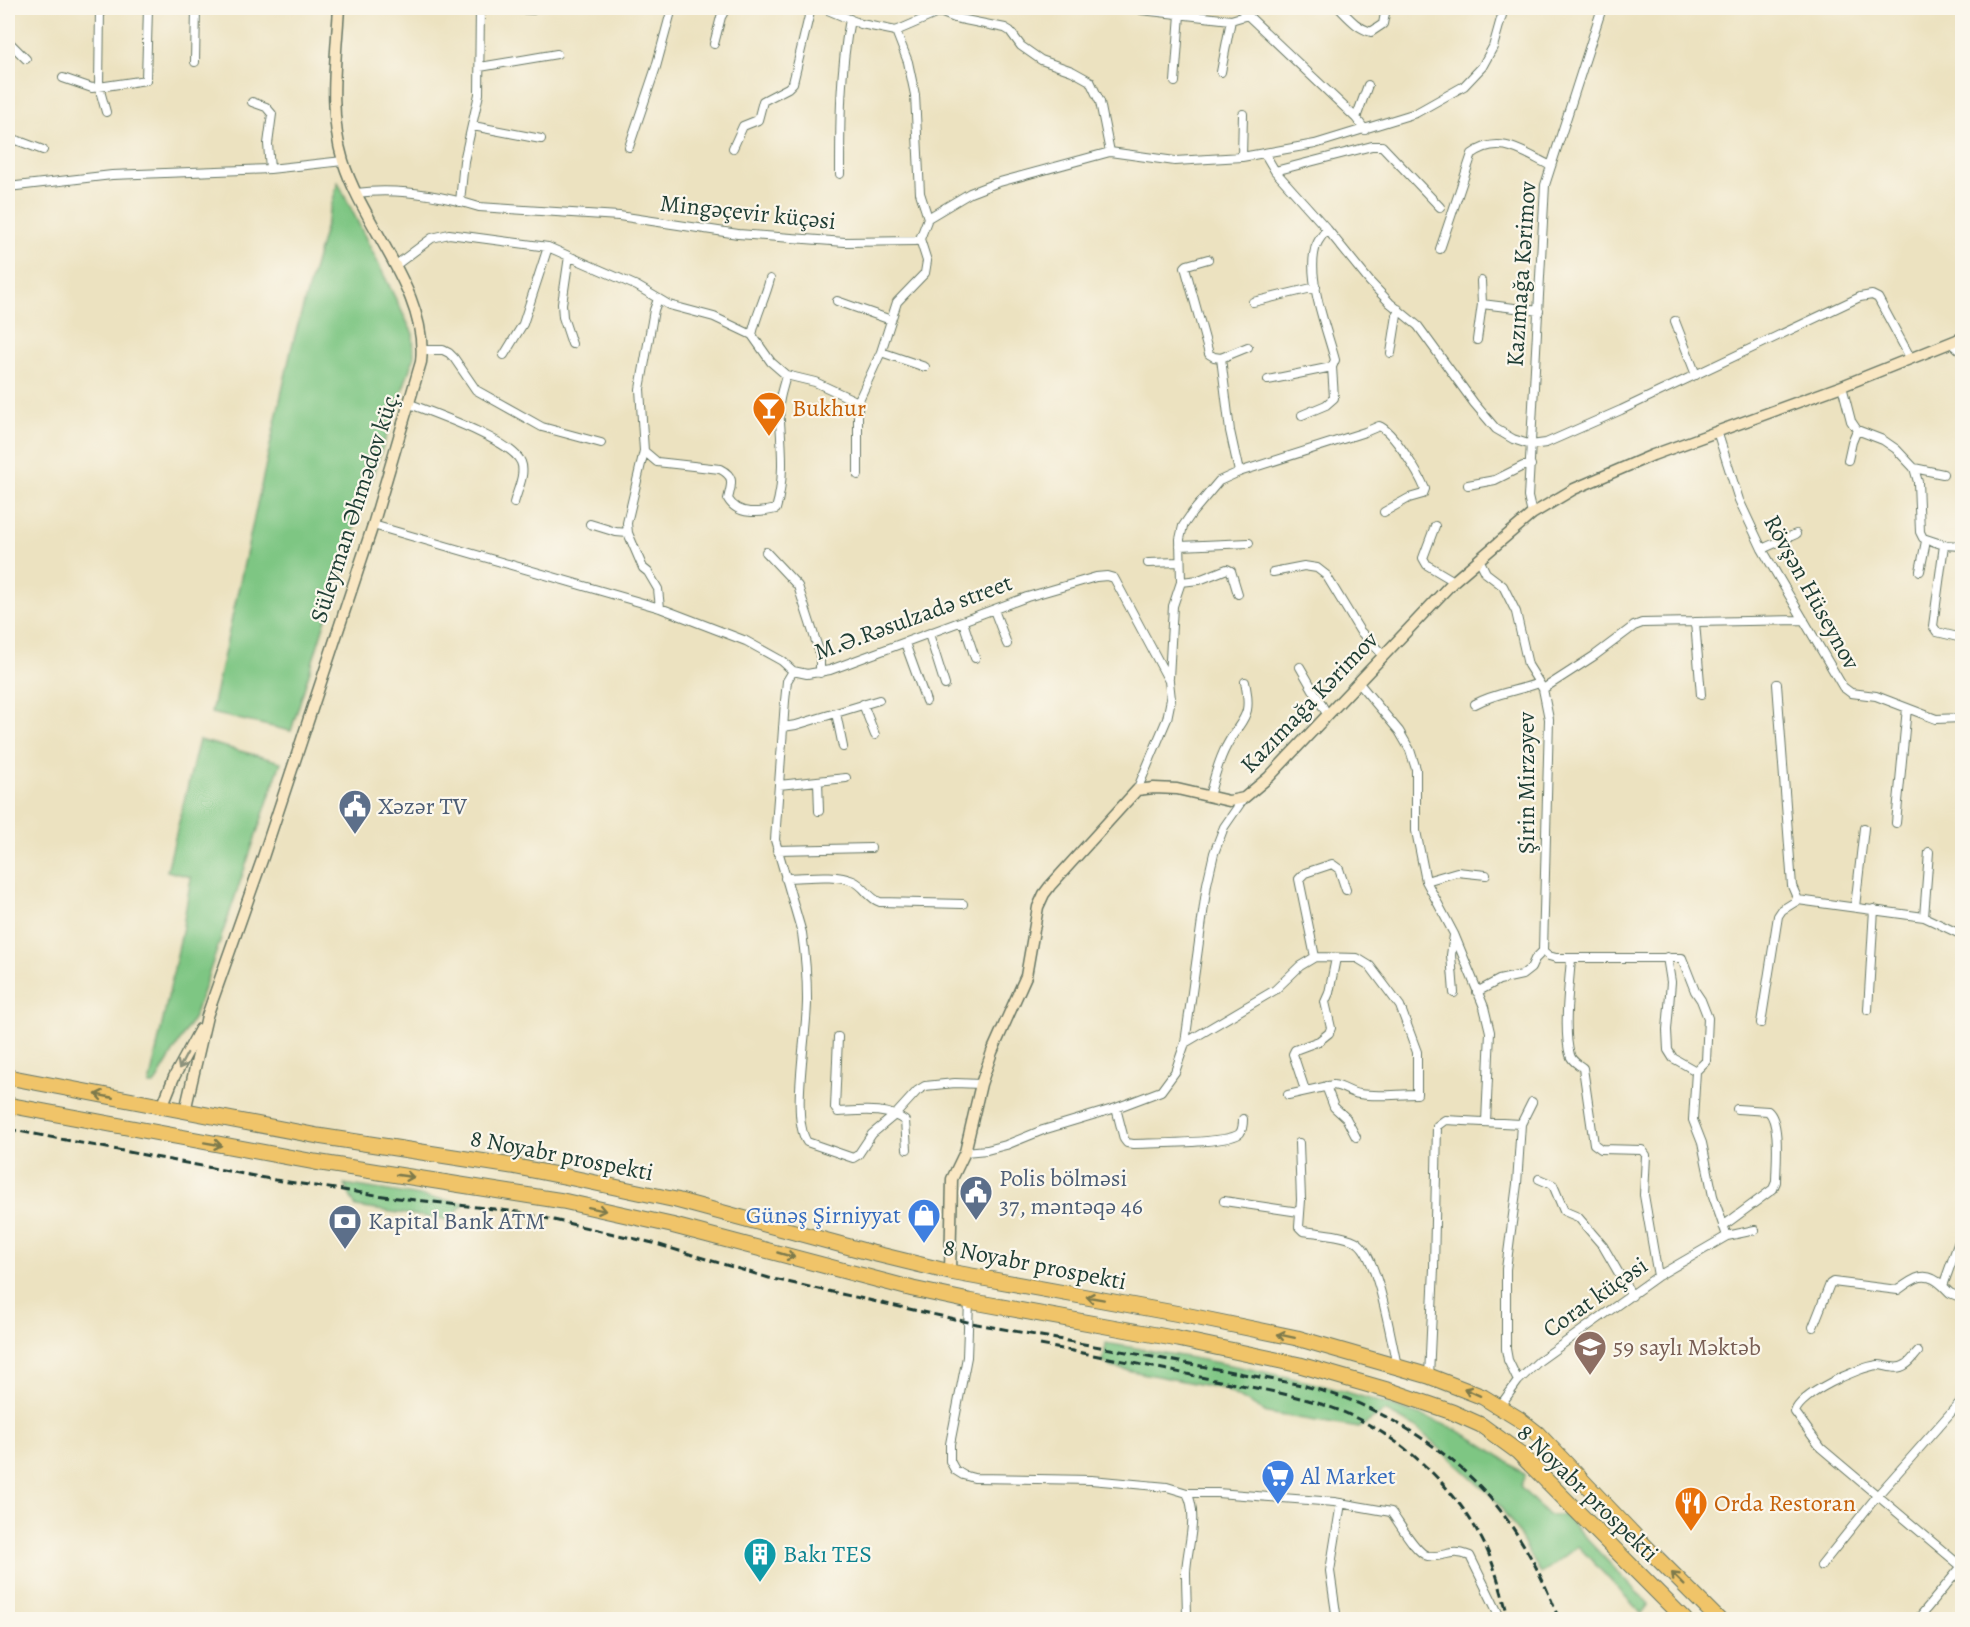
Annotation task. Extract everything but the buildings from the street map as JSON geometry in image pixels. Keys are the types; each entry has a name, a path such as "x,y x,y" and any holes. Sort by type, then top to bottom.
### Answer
{"highway":[{"name":"8 Noyabr prospekti","path":"8,1077 318,1136 568,1177 676,1200 950,1272 1297,1338 1429,1376 1464,1388 1500,1406 1538,1434 1719,1620"},
{"name":"8 Noyabr prospekti","path":"8,1106 315,1162 563,1201 671,1225 866,1277 969,1301 1178,1339 1300,1365 1394,1392 1452,1412 1481,1425 1518,1452 1685,1620"},
{"path":"155,1133 162,1107"},
{"path":"180,1138 185,1111"}],"street":[{"path":"100,8 99,87 106,112"},
{"path":"63,78 85,86 99,87 146,80 148,8"},
{"path":"195,62 196,8"},
{"name":"Süleyman Əhmədov küç.","path":"207,1016 284,794 373,525 419,373 422,350 421,330 417,318 396,265 356,194 343,162 335,124 334,97 339,8"},
{"path":"460,202 464,161 477,108 480,8"},
{"path":"507,8 533,10"},
{"path":"629,147 656,67 672,8"},
{"path":"714,44 721,17 726,8"},
{"path":"733,148 743,126 758,120 764,101 793,83 811,8"},
{"path":"824,8 835,10 861,24 896,31 941,10 955,18 1005,28 1041,60 1090,81 1100,102 1110,152"},
{"path":"1240,8 1356,118 1365,130"},
{"path":"1339,8 1353,23 1371,32 1383,24 1386,8"},
{"path":"927,218 970,193 996,183 1110,152 1175,161 1242,157 1315,144 1416,113 1464,86 1482,67 1493,47 1504,8"},
{"name":"Kazımağa Kərimov","path":"1532,514 1528,497 1545,185 1602,8"},
{"path":"1141,10 1231,20 1248,15"},
{"path":"1175,82 1180,14"},
{"path":"840,174 841,90 844,50 850,19"},
{"path":"1221,72 1231,20"},
{"path":"858,475 858,402 881,352 897,302 926,273 927,261 920,239 927,218 920,193 915,95 908,62 896,31"},
{"path":"8,40 26,59"},
{"path":"480,67 557,54"},
{"path":"1356,118 1368,86"},
{"path":"252,102 266,107 272,114 268,144 270,169"},
{"path":"1242,157 1243,114"},
{"path":"473,126 541,139"},
{"path":"8,136 43,150"},
{"path":"1440,249 1472,154 1488,144 1505,144 1551,166"},
{"path":"1275,171 1372,146 1382,146 1440,207"},
{"path":"1265,154 1275,171 1371,282 1418,326 1474,403 1496,429 1513,439 1531,445 1546,443 1860,297 1872,295 1878,298 1911,359"},
{"path":"8,187 112,175 270,169 343,162"},
{"name":"Mingəçevir küçəsi","path":"356,194 378,191 399,192 479,207 619,216 738,234 844,242 906,242 920,239"},
{"path":"1302,415 1326,405 1334,398 1332,367 1335,360 1316,287 1314,254 1317,243 1327,229"},
{"path":"396,265 439,235 449,234 548,247 637,286 669,306 714,317 752,334 771,362 786,375 815,382 858,402"},
{"path":"504,356 523,324 548,247"},
{"path":"569,256 562,304 563,317 572,344"},
{"path":"1208,259 1185,267 1209,354 1221,358 1248,347"},
{"path":"752,334 756,312 764,302 770,279"},
{"path":"1477,340 1482,304 1481,281"},
{"path":"1253,302 1316,287"},
{"path":"658,298 640,389 644,451 627,523 628,533 643,567 658,589 660,608"},
{"path":"837,301 891,320"},
{"path":"1482,304 1539,311"},
{"path":"1391,353 1398,309"},
{"path":"1675,321 1696,375"},
{"path":"1957,340 1962,352"},
{"name":"Kazımağa Kərimov","path":"1137,790 1177,789 1228,801 1244,798 1269,777 1454,581 1532,514 1574,489 1653,455 1842,386 1957,340"},
{"path":"422,350 443,350 449,353 476,390 542,427 601,443"},
{"path":"881,352 925,367"},
{"path":"1221,358 1230,431 1239,472"},
{"path":"1268,380 1332,367"},
{"path":"644,451 657,462 720,469 728,473 731,480 728,499 733,507 742,512 776,509 779,500 782,453 782,423 779,405 786,375"},
{"path":"1842,386 1851,421 1857,430 1883,440 1896,449 1914,468 1918,482 1920,531 1926,541 1920,571"},
{"path":"410,404 485,435 515,454 522,466 522,477 514,503"},
{"path":"1169,681 1173,606 1181,582 1180,546 1184,526 1219,481 1239,472 1379,426 1385,428 1402,451 1425,489 1423,494 1409,498 1384,512"},
{"path":"1848,460 1851,442 1857,430"},
{"name":"Rövşən Hüseynov","path":"1717,431 1739,500 1762,549 1843,687 1851,693 1876,696 1936,719 1962,718"},
{"path":"1468,485 1495,480 1531,465"},
{"path":"1914,468 1943,474"},
{"path":"590,524 615,532 628,533"},
{"name":"M.Ə.Rəsulzadə street","path":"373,525 660,608 746,641 782,661 794,671 807,674 820,674 1027,597 1096,577 1114,578 1169,681 1171,699 1167,719 1137,790"},
{"path":"1435,526 1423,558 1426,565 1454,581"},
{"path":"1762,549 1796,534"},
{"path":"1926,541 1962,546"},
{"path":"1180,546 1250,543"},
{"path":"1944,545 1933,626 1937,632 1962,638"},
{"path":"766,552 798,586 820,654 820,674"},
{"name":"Şirin Mirzəyev","path":"1480,561 1486,573 1503,586 1516,612 1528,664 1541,686 1549,719 1543,951"},
{"path":"1148,563 1180,562"},
{"path":"1273,572 1304,566 1317,568 1326,575 1360,630 1383,655"},
{"path":"1181,582 1199,580 1227,569 1231,571 1238,594"},
{"path":"994,610 1006,644"},
{"path":"1475,704 1490,696 1541,686 1594,656 1642,622 1804,620"},
{"path":"963,622 975,658"},
{"path":"1695,622 1701,694"},
{"path":"929,634 945,685"},
{"path":"905,643 926,700"},
{"path":"1300,667 1327,714"},
{"path":"794,671 787,681 775,840 802,933 807,999 800,1109 803,1136 807,1142 853,1158 858,1155 873,1134 925,1086 955,1083 981,1084"},
{"path":"1209,796 1225,748 1247,714 1249,702 1245,682"},
{"path":"1358,682 1400,731 1410,750 1416,769 1416,831 1426,881 1454,934 1484,1007 1490,1032 1486,1122"},
{"path":"1777,684 1792,886 1798,900"},
{"path":"783,727 879,700"},
{"path":"864,704 875,735"},
{"path":"1896,823 1907,708"},
{"path":"836,713 843,747"},
{"path":"779,785 846,778"},
{"path":"818,781 819,811"},
{"path":"950,1272 952,1179 965,1152 981,1084 992,1052 1026,976 1038,907 1044,894 1137,790"},
{"path":"965,1152 1006,1145 1043,1130 1116,1108 1161,1091 1175,1072 1185,1043 1207,884 1214,853 1224,827 1244,798"},
{"path":"1856,906 1864,828"},
{"path":"777,850 871,848"},
{"path":"1924,917 1929,852"},
{"path":"1315,957 1299,879 1305,873 1332,864 1339,869 1346,890"},
{"path":"1426,881 1457,872 1486,875"},
{"path":"785,878 852,880 860,885 872,899 880,902 963,904"},
{"path":"1761,1023 1778,916 1782,910 1798,900 1856,906 1924,917 1962,934"},
{"path":"1868,1010 1874,909"},
{"path":"1454,934 1451,955 1454,993"},
{"path":"1477,992 1499,980 1522,975 1531,968 1535,959 1543,951 1556,958 1682,958 1708,1018 1706,1061 1696,1071 1693,1120 1702,1143 1713,1196 1727,1236"},
{"path":"1185,1043 1275,990 1300,966 1315,957 1357,958 1371,966 1400,1006 1417,1052 1417,1094 1356,1094 1340,1085 1288,1095"},
{"path":"1667,957 1671,982 1667,1030 1668,1050 1673,1058 1696,1071"},
{"path":"1305,1090 1293,1054 1295,1050 1319,1041 1329,1033 1324,1002 1329,993 1336,958"},
{"path":"1571,958 1567,1032 1570,1055 1574,1062 1583,1068 1594,1144 1601,1149 1642,1150 1646,1155 1644,1195 1658,1276"},
{"path":"162,1107 174,1077 207,1016"},
{"path":"185,1111 207,1016"},
{"path":"838,1037 835,1108 838,1112 866,1111 896,1114 905,1121 908,1149"},
{"path":"1326,1086 1334,1107 1346,1118 1356,1137"},
{"path":"1518,1381 1508,1360 1506,1349 1506,1269 1517,1184 1521,1124 1532,1102"},
{"path":"1116,1108 1124,1139 1127,1143 1133,1144 1223,1139 1239,1134 1242,1131 1244,1119"},
{"path":"1723,1226 1773,1189 1776,1182 1776,1127 1771,1113 1737,1109"},
{"path":"1429,1376 1437,1126 1445,1120 1521,1124"},
{"path":"1299,1143 1301,1200 1299,1227 1303,1232 1356,1241 1365,1249 1374,1268 1397,1366"},
{"path":"1539,1179 1553,1185 1564,1211 1578,1217 1603,1246 1632,1296"},
{"path":"1224,1201 1299,1212"},
{"name":"Corat küçəsi","path":"1500,1406 1518,1381 1547,1355 1658,1276 1727,1236 1755,1230"},
{"path":"1943,1286 1962,1233"},
{"path":"1813,1327 1830,1284 1833,1282 1898,1290 1912,1278 1929,1277 1950,1293 1962,1298"},
{"path":"969,1301 967,1357 950,1444 950,1461 955,1470 963,1475 974,1478 1091,1480 1167,1487 1187,1493 1217,1493 1341,1503 1391,1512 1418,1552 1428,1556 1458,1552 1470,1556 1498,1613 1499,1620"},
{"path":"1917,1620 1962,1567 1821,1448 1795,1412 1797,1405 1820,1389 1857,1370 1878,1365 1898,1368 1905,1366 1918,1352"},
{"path":"1821,1566 1877,1496 1962,1400"},
{"path":"1187,1493 1191,1501 1192,1515 1186,1570 1187,1620"},
{"path":"1337,1620 1330,1571 1341,1503"}],"green space":[{"path":"338,182 413,334 414,357 354,529 291,731 211,713 292,346"},
{"path":"199,740 281,762 194,1017 154,1085 149,1085 182,932 191,877 167,871"},
{"path":"344,1184 465,1203 448,1220 356,1207"},
{"path":"1106,1343 1292,1378 1365,1397 1446,1425 1490,1449 1525,1475 1520,1487 1548,1515 1564,1515 1649,1605 1642,1614 1578,1546 1541,1574 1514,1526 1493,1497 1417,1428 1385,1411 1359,1428 1267,1413 1224,1389 1111,1367 1103,1361"}],"railway":[{"path":"8,1129 275,1180 390,1197 519,1212 653,1243 769,1278 977,1324 1302,1385 1338,1396 1387,1417 1423,1439 1472,1478 1519,1537 1537,1569 1559,1620"},
{"path":"1040,1345 1292,1396 1321,1404 1368,1424 1391,1438 1432,1472 1465,1512 1489,1554 1509,1620"}],"place":[{"name":"Bukhur","path":"769,437"},
{"name":"Xəzər TV","path":"355,835"},
{"name":"Polis bölməsi 37, məntəqə 46","path":"976,1221"},
{"name":"Günəş Şirniyyat","path":"924,1244"},
{"name":"Kapital Bank ATM","path":"345,1250"},
{"name":"59 saylı Məktəb","path":"1590,1376"},
{"name":"Al Market","path":"1278,1505"},
{"name":"Orda Restoran","path":"1691,1532"},
{"name":"Bakı TES","path":"760,1583"}]}
